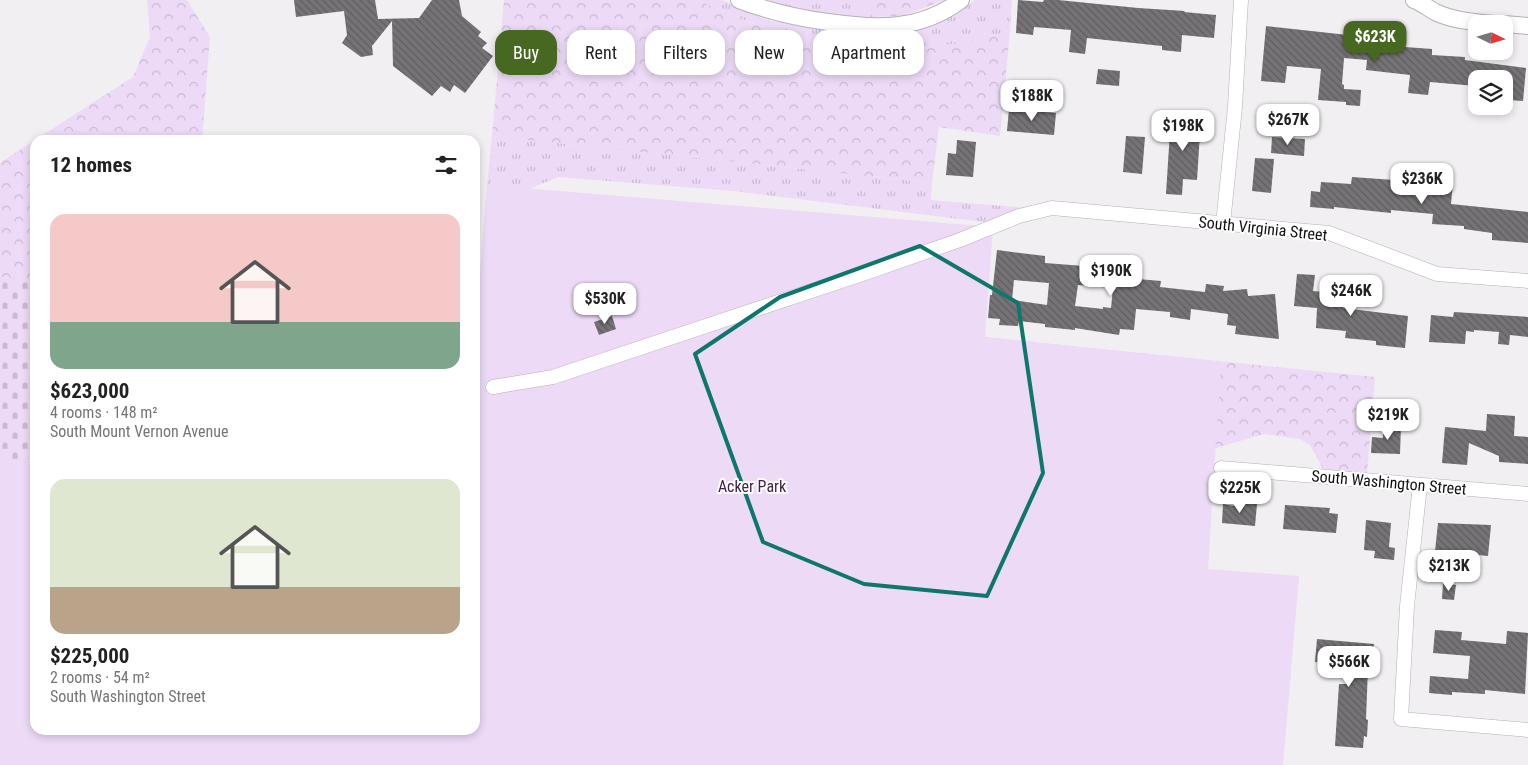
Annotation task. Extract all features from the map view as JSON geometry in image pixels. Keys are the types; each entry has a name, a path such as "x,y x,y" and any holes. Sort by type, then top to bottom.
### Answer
{"street":[{"path":"739,0 759,8 801,18 882,28 924,20 961,0"},
{"path":"1223,224 1235,107 1241,0"},
{"path":"1420,1 1433,11 1453,19 1468,21"},
{"path":"1513,25 1528,26"},
{"name":"South Virginia Street","path":"493,387 553,377 868,272 960,240 1019,216 1052,208 1329,233 1437,274 1528,281"},
{"name":"South Washington Street","path":"1220,468 1528,494"},
{"path":"1420,485 1406,606 1401,719 1528,730"}],"highlighted area":[{"path":"920,246 1018,303 1043,473 987,596 864,584 763,542 695,354 780,297"}],"green space":[{"path":"147,0 187,0 210,37 202,135 43,135 133,77 150,37"},
{"path":"504,0 697,0 769,30 735,30 735,75 803,75 803,38 813,40 813,75 924,75 924,47 963,43 1010,31 1000,136 939,127 932,183 492,136 497,75 557,75 557,30 501,30"},
{"path":"697,0 722,0 770,21 830,30 813,30 813,40 803,38 803,30 765,29"},
{"path":"767,0 866,0 871,17 805,10"},
{"path":"866,0 945,0 902,16 871,17"},
{"path":"975,0 1012,0 1010,31 963,43 924,47 924,30 920,30 955,15"},
{"path":"492,136 932,183 931,200 1028,208 992,223 734,191 558,177 529,189 487,185"},
{"path":"30,143 30,280 0,277 0,163"},
{"name":"Acker Park","path":"487,185 993,227 985,337 1221,362 1208,569 1299,576 1283,765 0,765 0,461 30,464 30,735 480,735 480,270"},
{"path":"0,277 30,280 30,464 0,461"},
{"path":"985,337 1375,377 1367,474 1323,469 1310,445 1300,439 1264,434 1216,448"}],"building":[{"path":"294,0 375,0 378,19 419,18 432,0 459,0 462,16 481,32 478,36 487,43 482,48 493,56 465,93 454,85 450,92 441,86 432,96 393,66 392,21 372,46 373,55 361,57 342,43 347,35 344,11 296,17"},
{"path":"1018,0 1043,2 1044,0 1058,0 1216,15 1214,38 1182,35 1181,52 1162,50 1162,46 1087,38 1085,54 1069,52 1071,30 1034,27 1033,35 1016,33"},
{"path":"1266,26 1357,36 1357,34 1406,37 1405,47 1432,49 1432,55 1465,57 1465,60 1526,68 1523,101 1513,100 1513,70 1468,70 1468,85 1430,82 1428,95 1408,93 1410,75 1366,70 1367,60 1344,58 1342,84 1344,89 1361,90 1360,106 1346,105 1346,102 1318,100 1321,69 1287,66 1285,83 1261,81"},
{"path":"1098,69 1120,71 1119,86 1096,84"},
{"path":"1009,109 1056,113 1054,135 1007,131"},
{"path":"1171,115 1201,118 1197,180 1183,179 1182,195 1166,194"},
{"path":"1126,136 1145,137 1142,174 1123,172"},
{"path":"1272,137 1305,139 1304,156 1271,153"},
{"path":"957,140 976,142 973,177 946,175 948,153 956,154"},
{"path":"1255,158 1274,159 1271,193 1252,191"},
{"path":"1352,177 1453,183 1451,204 1528,212 1528,243 1492,240 1492,233 1464,229 1464,226 1432,224 1433,214 1391,210 1391,213 1334,207 1334,209 1310,207 1311,191 1320,192 1321,182 1351,184"},
{"path":"997,250 1045,256 1045,263 1084,266 1085,258 1133,261 1132,266 1140,266 1138,279 1161,281 1160,287 1205,292 1206,284 1224,286 1223,291 1247,289 1248,296 1275,294 1279,339 1235,334 1236,326 1227,325 1228,314 1191,309 1190,320 1170,317 1170,312 1136,309 1134,330 1120,329 1119,335 1075,328 1075,330 1045,327 1045,324 1019,321 1018,326 999,325 1000,319 988,318 990,295 992,295","holes":["1014,280 1049,283 1047,305 1012,300","1078,285 1113,288 1111,308 1075,306"]},
{"path":"1297,274 1315,275 1313,291 1336,293 1335,305 1343,306 1343,308 1408,316 1405,348 1376,345 1376,341 1345,338 1346,331 1316,328 1317,308 1294,306"},
{"path":"1454,312 1528,317 1528,337 1510,335 1509,345 1498,344 1499,332 1474,330 1474,332 1466,331 1465,344 1429,342 1431,315 1453,317"},
{"path":"612,316 616,329 599,335 594,322"},
{"path":"1487,414 1515,416 1514,436 1528,437 1528,464 1499,462 1499,456 1469,443 1467,465 1442,463 1445,427 1486,431"},
{"path":"1383,424 1401,425 1400,454 1371,453 1372,437 1383,438"},
{"path":"1235,500 1257,504 1255,526 1222,523 1223,504 1234,506"},
{"path":"1285,505 1330,508 1329,513 1338,514 1336,533 1283,529"},
{"path":"1366,520 1391,523 1389,547 1395,548 1394,560 1374,558 1375,551 1364,550"},
{"path":"1438,523 1491,525 1488,556 1435,551"},
{"path":"1443,583 1456,585 1454,600 1442,599"},
{"path":"1435,630 1462,632 1461,640 1506,644 1507,631 1528,633 1525,694 1485,690 1485,694 1452,692 1452,695 1429,693 1430,676 1468,679 1470,656 1433,653"},
{"path":"1317,639 1374,644 1368,668 1367,737 1364,736 1363,748 1335,746 1339,684 1347,684 1348,665 1315,662"}]}
